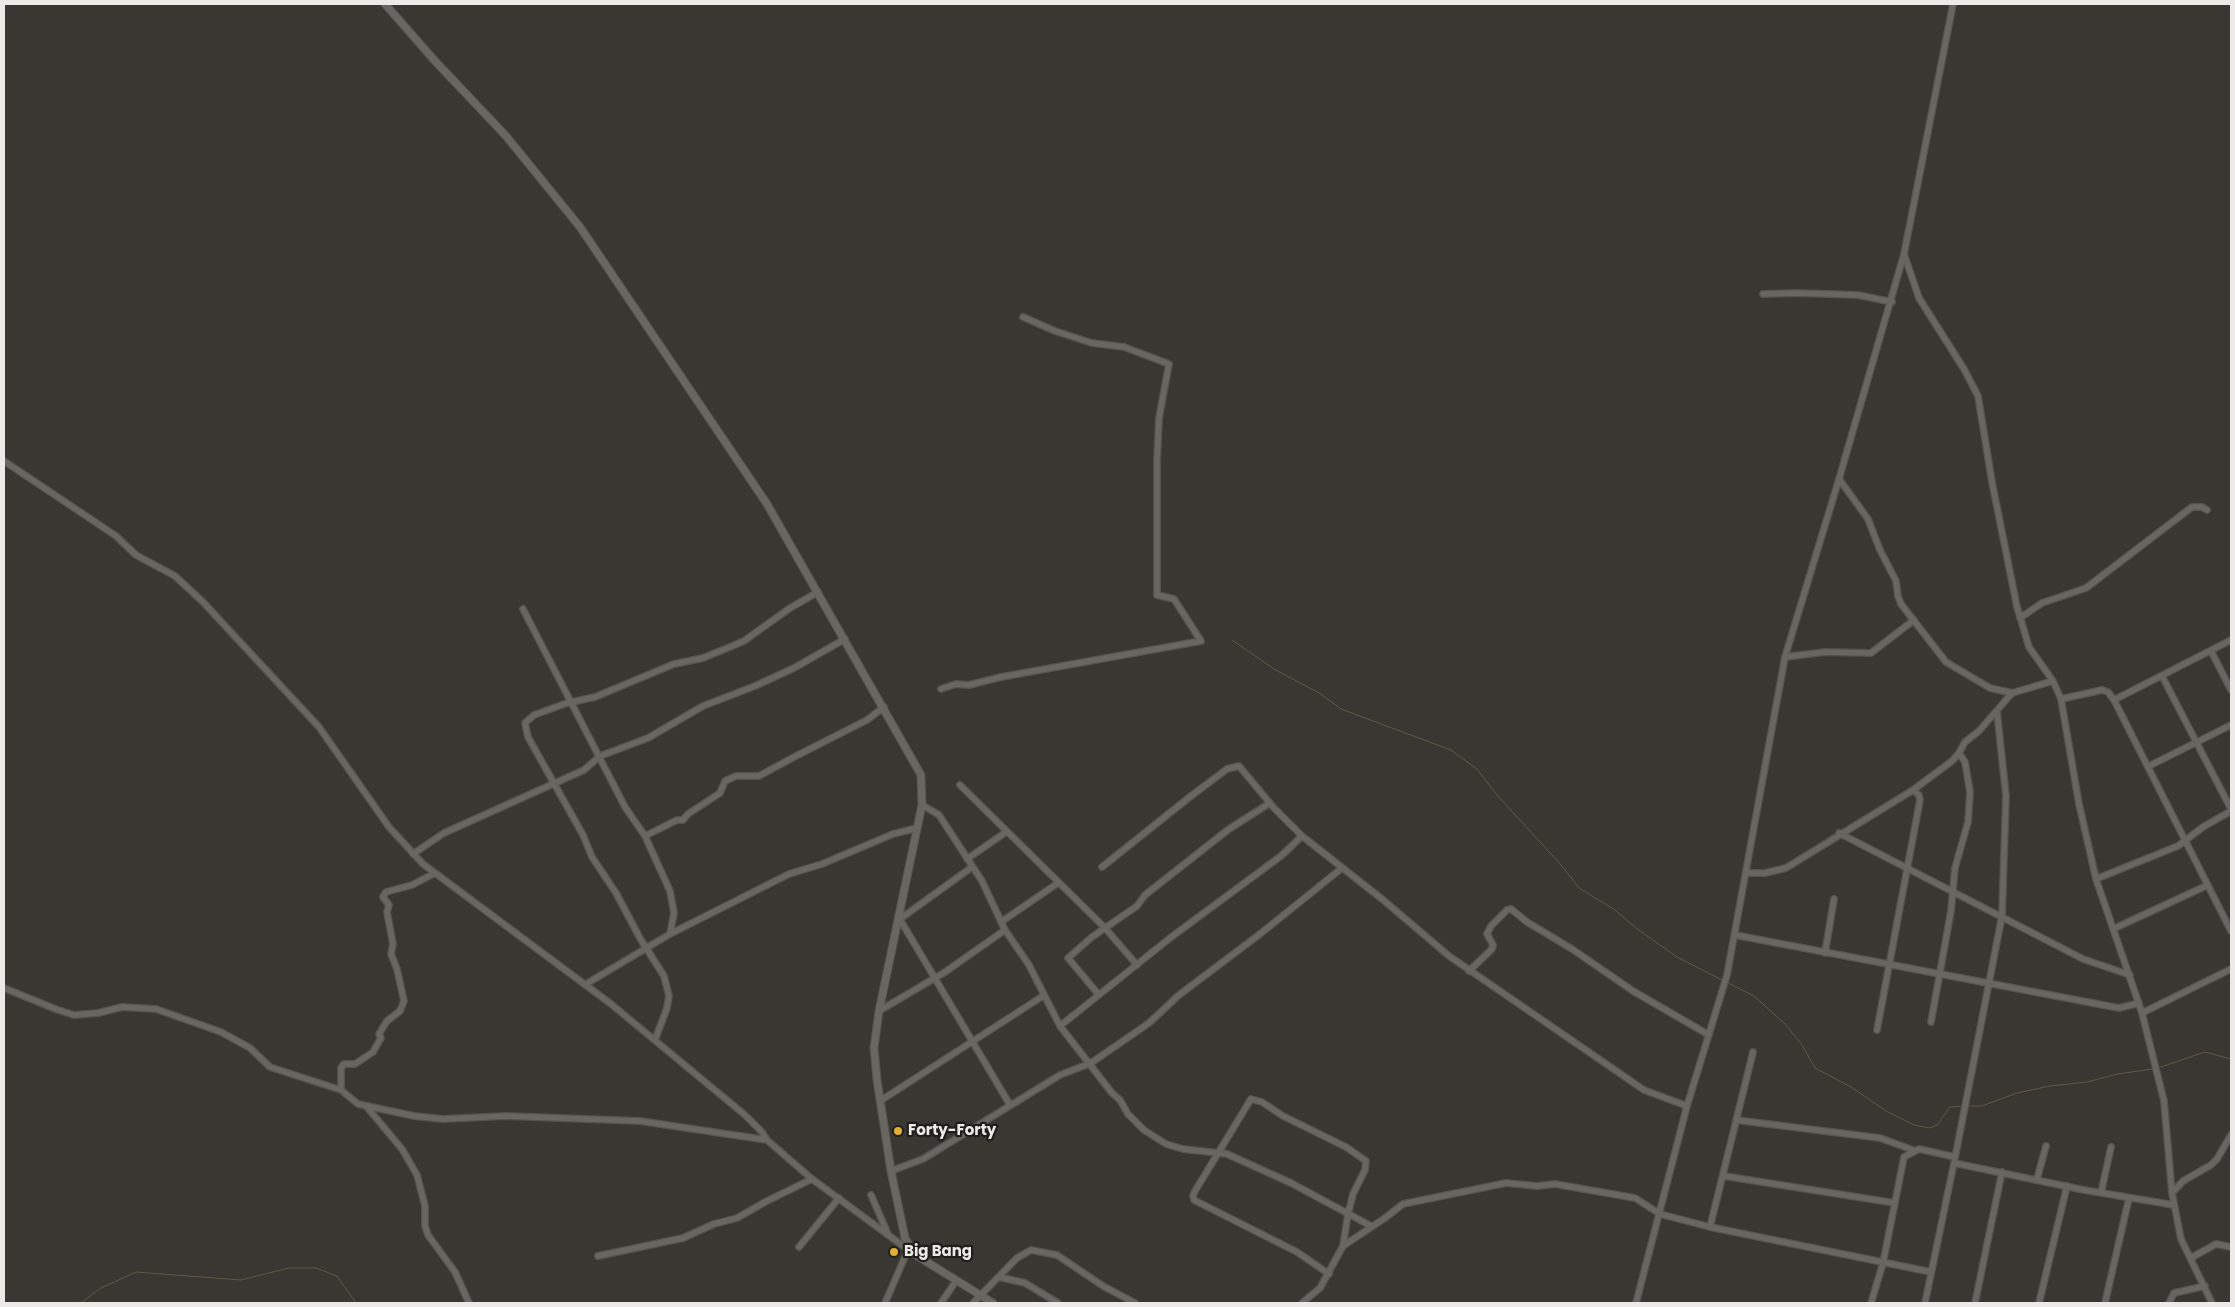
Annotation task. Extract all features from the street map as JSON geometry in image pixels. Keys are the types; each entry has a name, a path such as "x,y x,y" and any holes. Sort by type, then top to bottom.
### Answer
{"street":[{"path":"385,4 506,136 580,227 767,504 921,774 922,804 879,1011 874,1048 891,1171 905,1238 911,1252"},
{"path":"1636,1303 1688,1106 1727,975 1785,657 1892,302 1904,254 1953,4"},
{"path":"1904,254 1918,298 1964,369 1978,396 1992,482 2020,618 2029,647 2053,681 2061,699 2079,804 2096,879 2139,1003 2164,1101 2172,1194 2181,1239 2212,1303"},
{"path":"1763,294 1858,295 1892,302"},
{"path":"941,689 956,684 969,685 1000,677 1201,641 1174,599 1157,595 1156,460 1159,418 1169,364 1124,348 1092,343 1055,331 1023,317"},
{"path":"4,461 116,536 136,554 182,582 242,643 319,727 389,827 412,854 586,984 655,1040 745,1115 762,1132 767,1140 812,1179 911,1252 994,1303"},
{"path":"1839,479 1868,519 1880,550 1896,582 1898,596 1914,620 1952,667 1990,688 2012,693 2053,681"},
{"path":"2020,618 2042,603 2086,588 2192,507 2202,507 2207,510"},
{"path":"655,1040 668,1008 669,996 664,976 645,947 616,893 592,857 583,835 528,737 525,723 534,715 569,702 595,697 680,661 703,658 725,650 744,641 790,608 818,592"},
{"path":"523,610 625,807 645,836 670,892 674,913 670,934"},
{"path":"1785,657 1825,652 1871,653 1914,620"},
{"path":"412,854 444,833 584,770 600,756 648,738 703,706 755,686 794,668 845,639"},
{"path":"2114,700 2231,640"},
{"path":"2211,651 2231,690"},
{"path":"2096,879 2161,854 2231,810 2198,742 2162,676"},
{"path":"2061,699 2102,690 2108,692 2114,700 2231,931"},
{"path":"1747,873 1765,873 1786,868 1913,790 1940,771 1959,753 1965,742 1979,731 2012,693"},
{"path":"645,836 676,820 683,820 688,814 720,793 725,781 736,776 759,776 868,720 884,707"},
{"path":"1925,1303 2002,916 2006,796 1997,712"},
{"path":"2149,766 2231,725"},
{"path":"1931,1022 1953,891 1955,868 1968,822 1970,792 1965,762 1959,753"},
{"path":"1102,867 1191,796 1235,766 1242,767 1270,803 1302,836 1469,971 1644,1090 1688,1106"},
{"path":"960,785 1105,928 1137,965"},
{"path":"1877,1030 1920,800 1913,790"},
{"path":"1099,995 1068,958 1105,928 1137,906 1145,895 1229,829 1270,803"},
{"path":"922,804 938,815 982,881 1005,930 1029,966 1060,1026 1128,1114 1155,1139 1182,1149 1227,1154 1291,1183 1370,1226"},
{"path":"586,984 645,947 789,874 822,864 893,834 917,828"},
{"path":"967,859 1006,832"},
{"path":"1839,834 2083,959 2130,975"},
{"path":"1060,1026 1281,856 1302,836"},
{"path":"899,918 972,867"},
{"path":"891,1171 923,1159 1060,1075 1090,1063 1149,1023 1179,995 1260,934 1342,868"},
{"path":"341,1090 341,1068 344,1064 355,1064 372,1052 381,1038 379,1034 387,1021 400,1012 404,1001 398,969 391,954 393,944 387,912 389,905 382,897 386,892 412,885 435,873"},
{"path":"1001,922 1058,883"},
{"path":"2113,929 2208,885"},
{"path":"1825,953 1834,900"},
{"path":"1469,971 1492,949 1493,945 1487,934 1491,926 1507,910 1511,909 1527,922 1567,946 1633,991 1709,1035"},
{"path":"899,918 1010,1105"},
{"path":"879,1011 935,979 1005,930"},
{"path":"1735,935 2119,1008 2139,1003"},
{"path":"2142,1013 2231,969"},
{"path":"4,988 58,1010 74,1014 98,1013 122,1007 156,1009 221,1032 250,1048 270,1066 341,1090 354,1102 414,1116 443,1119 506,1116 640,1121 767,1140"},
{"path":"880,1102 972,1040 1043,996"},
{"path":"1710,1227 1753,1052"},
{"path":"1302,1303 1320,1288 1329,1274 1343,1246 1353,1194 1365,1170 1364,1159 1346,1147 1283,1116 1262,1102 1255,1099 1249,1101 1195,1191 1194,1200 1297,1252 1329,1274"},
{"path":"366,1106 402,1149 417,1175 425,1206 425,1226 428,1235 455,1272 469,1303"},
{"path":"1736,1120 1880,1138 1913,1150 2002,1172 2101,1193 2174,1205"},
{"path":"2172,1194 2183,1181 2217,1159 2231,1135"},
{"path":"2037,1179 2046,1146"},
{"path":"2101,1193 2111,1147"},
{"path":"1871,1303 1883,1263 1903,1159 1913,1150"},
{"path":"1975,1303 2002,1172"},
{"path":"1724,1176 1895,1203"},
{"path":"598,1256 606,1256 631,1248 683,1238 714,1224 736,1218 767,1200 812,1179"},
{"path":"1343,1246 1403,1204 1506,1183 1536,1186 1555,1184 1635,1198 1660,1214 1710,1227 1931,1272"},
{"path":"2039,1303 2066,1186"},
{"path":"871,1195 889,1236"},
{"path":"799,1247 839,1198"},
{"path":"2105,1303 2129,1198"},
{"path":"2191,1258 2216,1244 2231,1247"},
{"path":"973,1303 1022,1253 1040,1250 1057,1255 1103,1286 1135,1303"},
{"path":"885,1303 911,1252"},
{"path":"999,1276 1025,1283 1058,1303"},
{"path":"941,1303 956,1281"},
{"path":"2169,1303 2174,1293 2205,1286"}],"waterway":[{"path":"1232,640 1274,669 1321,694 1341,709 1451,750 1477,769 1497,795 1562,866 1579,888 1615,910 1636,928 1677,957 1722,980"},
{"path":"1728,983 1754,996 1785,1024 1802,1045 1815,1068 1851,1087 1886,1111 1914,1125 1930,1128 1937,1125 1950,1107 1963,1106"},
{"path":"2161,1067 2205,1052 2231,1059"},
{"path":"1967,1106 1982,1106 2017,1093 2050,1086 2087,1082 2117,1074 2153,1069"},
{"path":"75,1303 82,1302 101,1288 136,1272 241,1280 289,1268 316,1268 337,1276 356,1303"}],"place":[{"name":"Forty-Forty","path":"898,1131"},
{"name":"Big Bang","path":"894,1252"}]}
